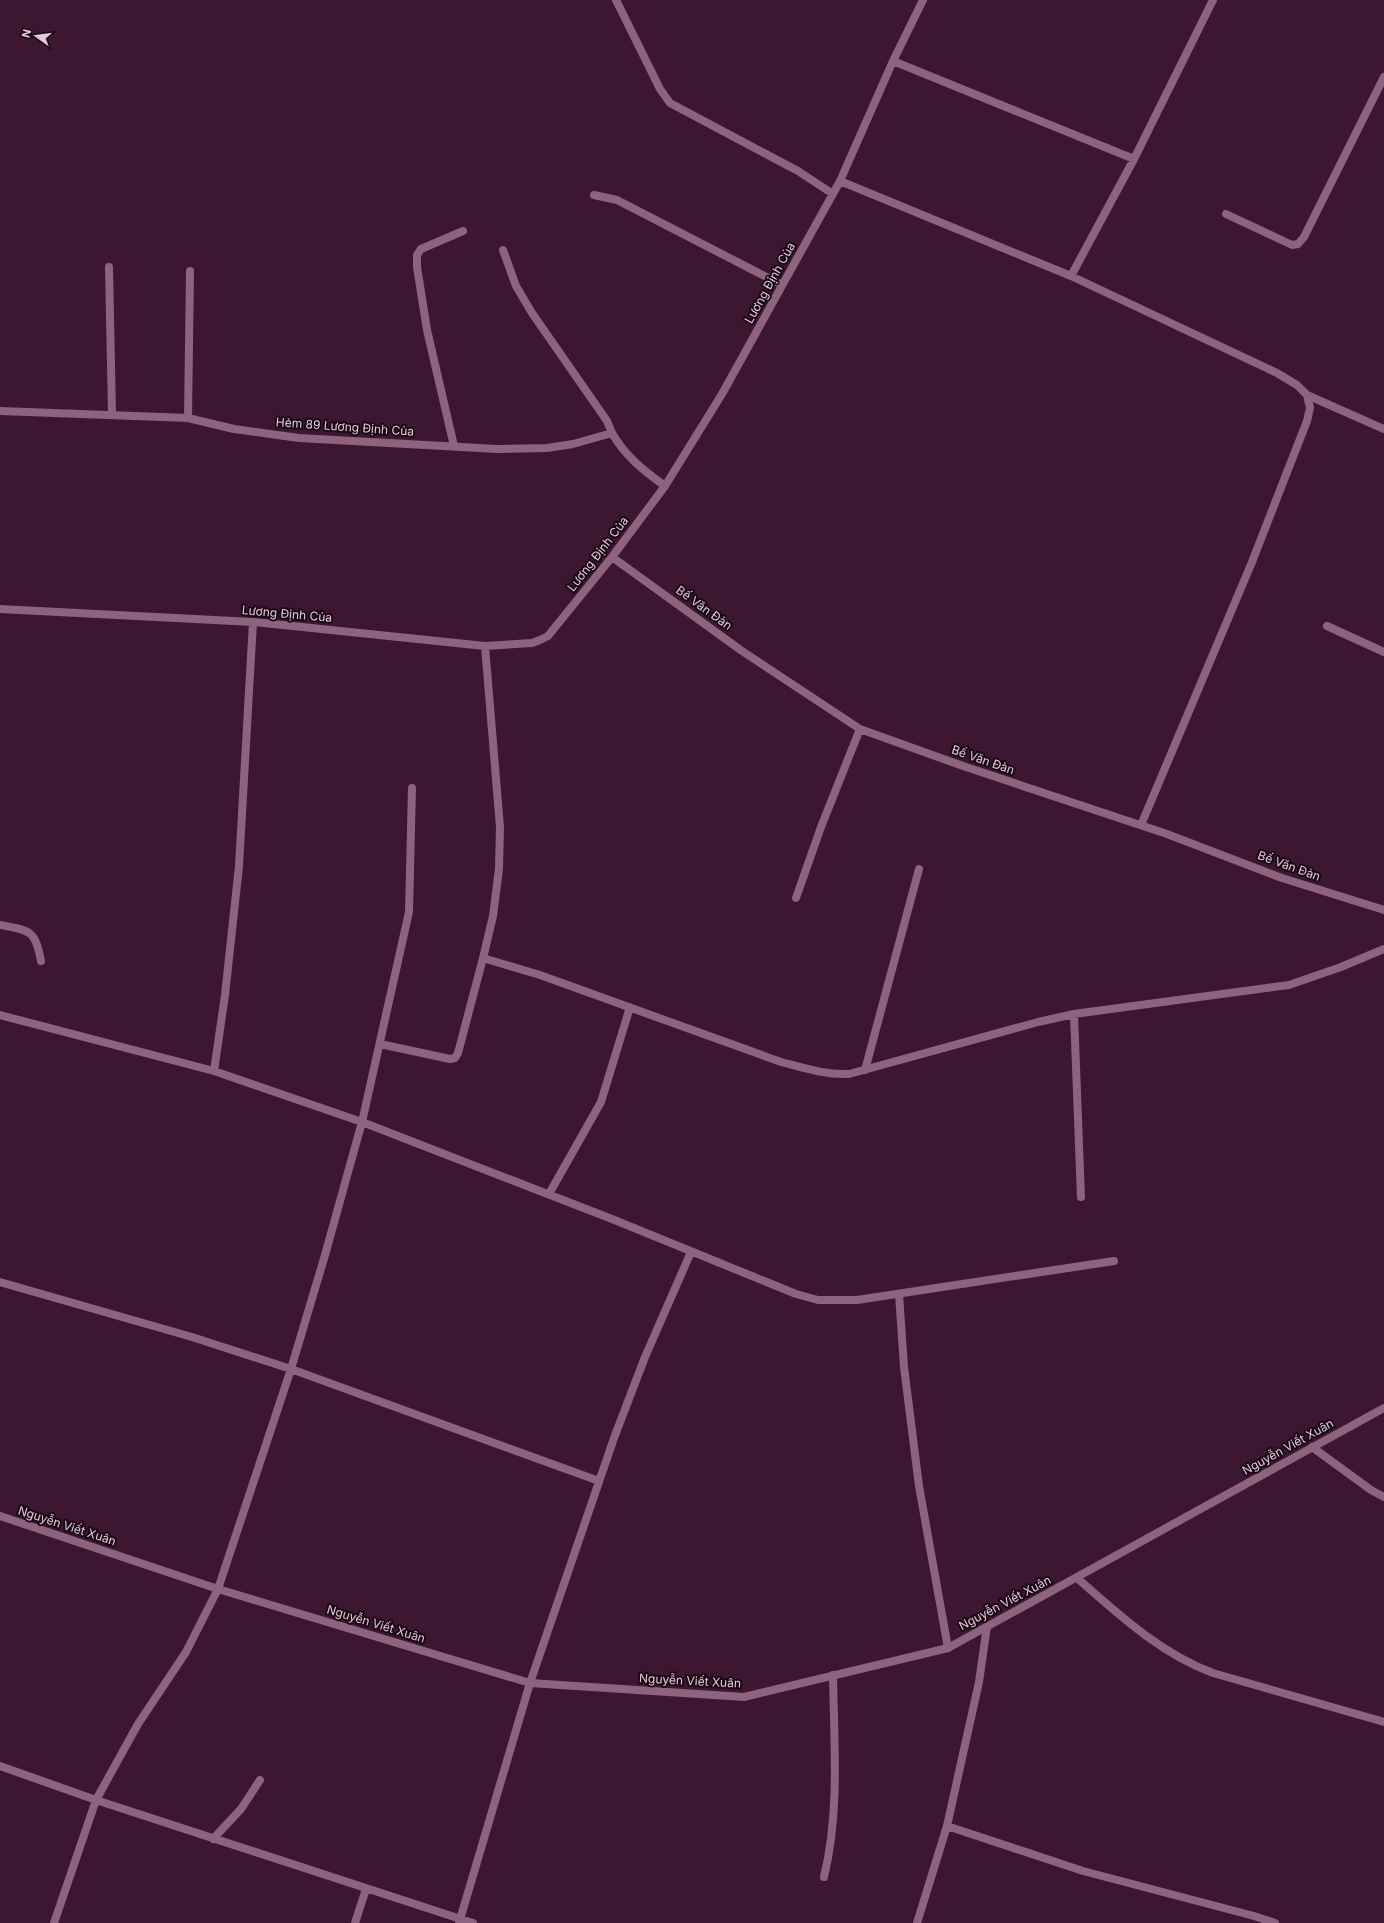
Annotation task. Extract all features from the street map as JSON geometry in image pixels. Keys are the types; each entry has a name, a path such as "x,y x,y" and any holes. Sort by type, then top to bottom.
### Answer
{"street":[{"path":"616,0 660,89 670,103 798,171 832,194"},
{"name":"Lương Định Của","path":"0,609 253,622 484,646 532,642 548,636 612,557 665,486 722,394 840,181 893,61 923,0"},
{"path":"1071,276 1134,159 1213,0"},
{"path":"893,61 1134,159"},
{"path":"1226,214 1292,245 1298,244 1304,237 1384,77"},
{"path":"840,181 1071,276 1276,373 1297,386 1307,395 1384,429"},
{"path":"594,195 617,200 782,285"},
{"path":"454,446 427,330 417,267 417,255 421,249 463,231"},
{"path":"503,250 516,286 532,314 607,421 612,433 630,458 665,486"},
{"path":"109,267 112,414"},
{"path":"188,418 190,271"},
{"path":"1141,825 1252,562 1303,435 1310,408 1307,395"},
{"name":"Hẻm 89 Lương Định Của","path":"0,411 188,418 234,430 299,438 511,449 547,448 573,444 612,433"},
{"name":"Bế Văn Đàn","path":"612,557 742,651 860,729 963,766 1141,825 1282,878 1384,910"},
{"path":"214,1071 225,995 240,866 253,622"},
{"path":"1327,626 1384,652"},
{"path":"380,1044 450,1059 455,1058 458,1053 483,958 493,916 499,869 500,827 484,646"},
{"path":"796,898 821,827 860,729"},
{"path":"54,1923 96,1800 138,1724 186,1652 218,1589 291,1369 362,1122 409,912 412,788"},
{"path":"865,1070 920,869"},
{"path":"0,925 32,934 37,941 40,961"},
{"path":"483,958 540,975 781,1062 815,1072 849,1074 1038,1022 1074,1014 1289,985 1341,967 1384,949"},
{"path":"549,1194 601,1102 630,1007"},
{"path":"1074,1014 1081,1197"},
{"path":"0,1015 214,1071 362,1122 549,1194 769,1284 818,1300 857,1300 1114,1260"},
{"path":"460,1921 530,1683 599,1481 645,1357 691,1252"},
{"path":"0,1282 185,1334 291,1369 599,1481"},
{"path":"900,1294 904,1367 919,1486 948,1648"},
{"name":"Nguyễn Viết Xuân","path":"0,1516 218,1589 530,1683 744,1697 948,1648 1384,1408"},
{"path":"1312,1447 1371,1490 1384,1497"},
{"path":"1077,1578 1119,1614 1182,1660 1194,1666 1213,1673 1384,1722"},
{"path":"917,1923 947,1826 979,1682 987,1626"},
{"path":"824,1877 831,1849 834,1804 833,1675"},
{"path":"0,1766 212,1839 460,1921 473,1923"},
{"path":"212,1839 241,1809 260,1780"},
{"path":"947,1826 1056,1863 1254,1916 1275,1923"},
{"path":"355,1923 366,1889"}]}
